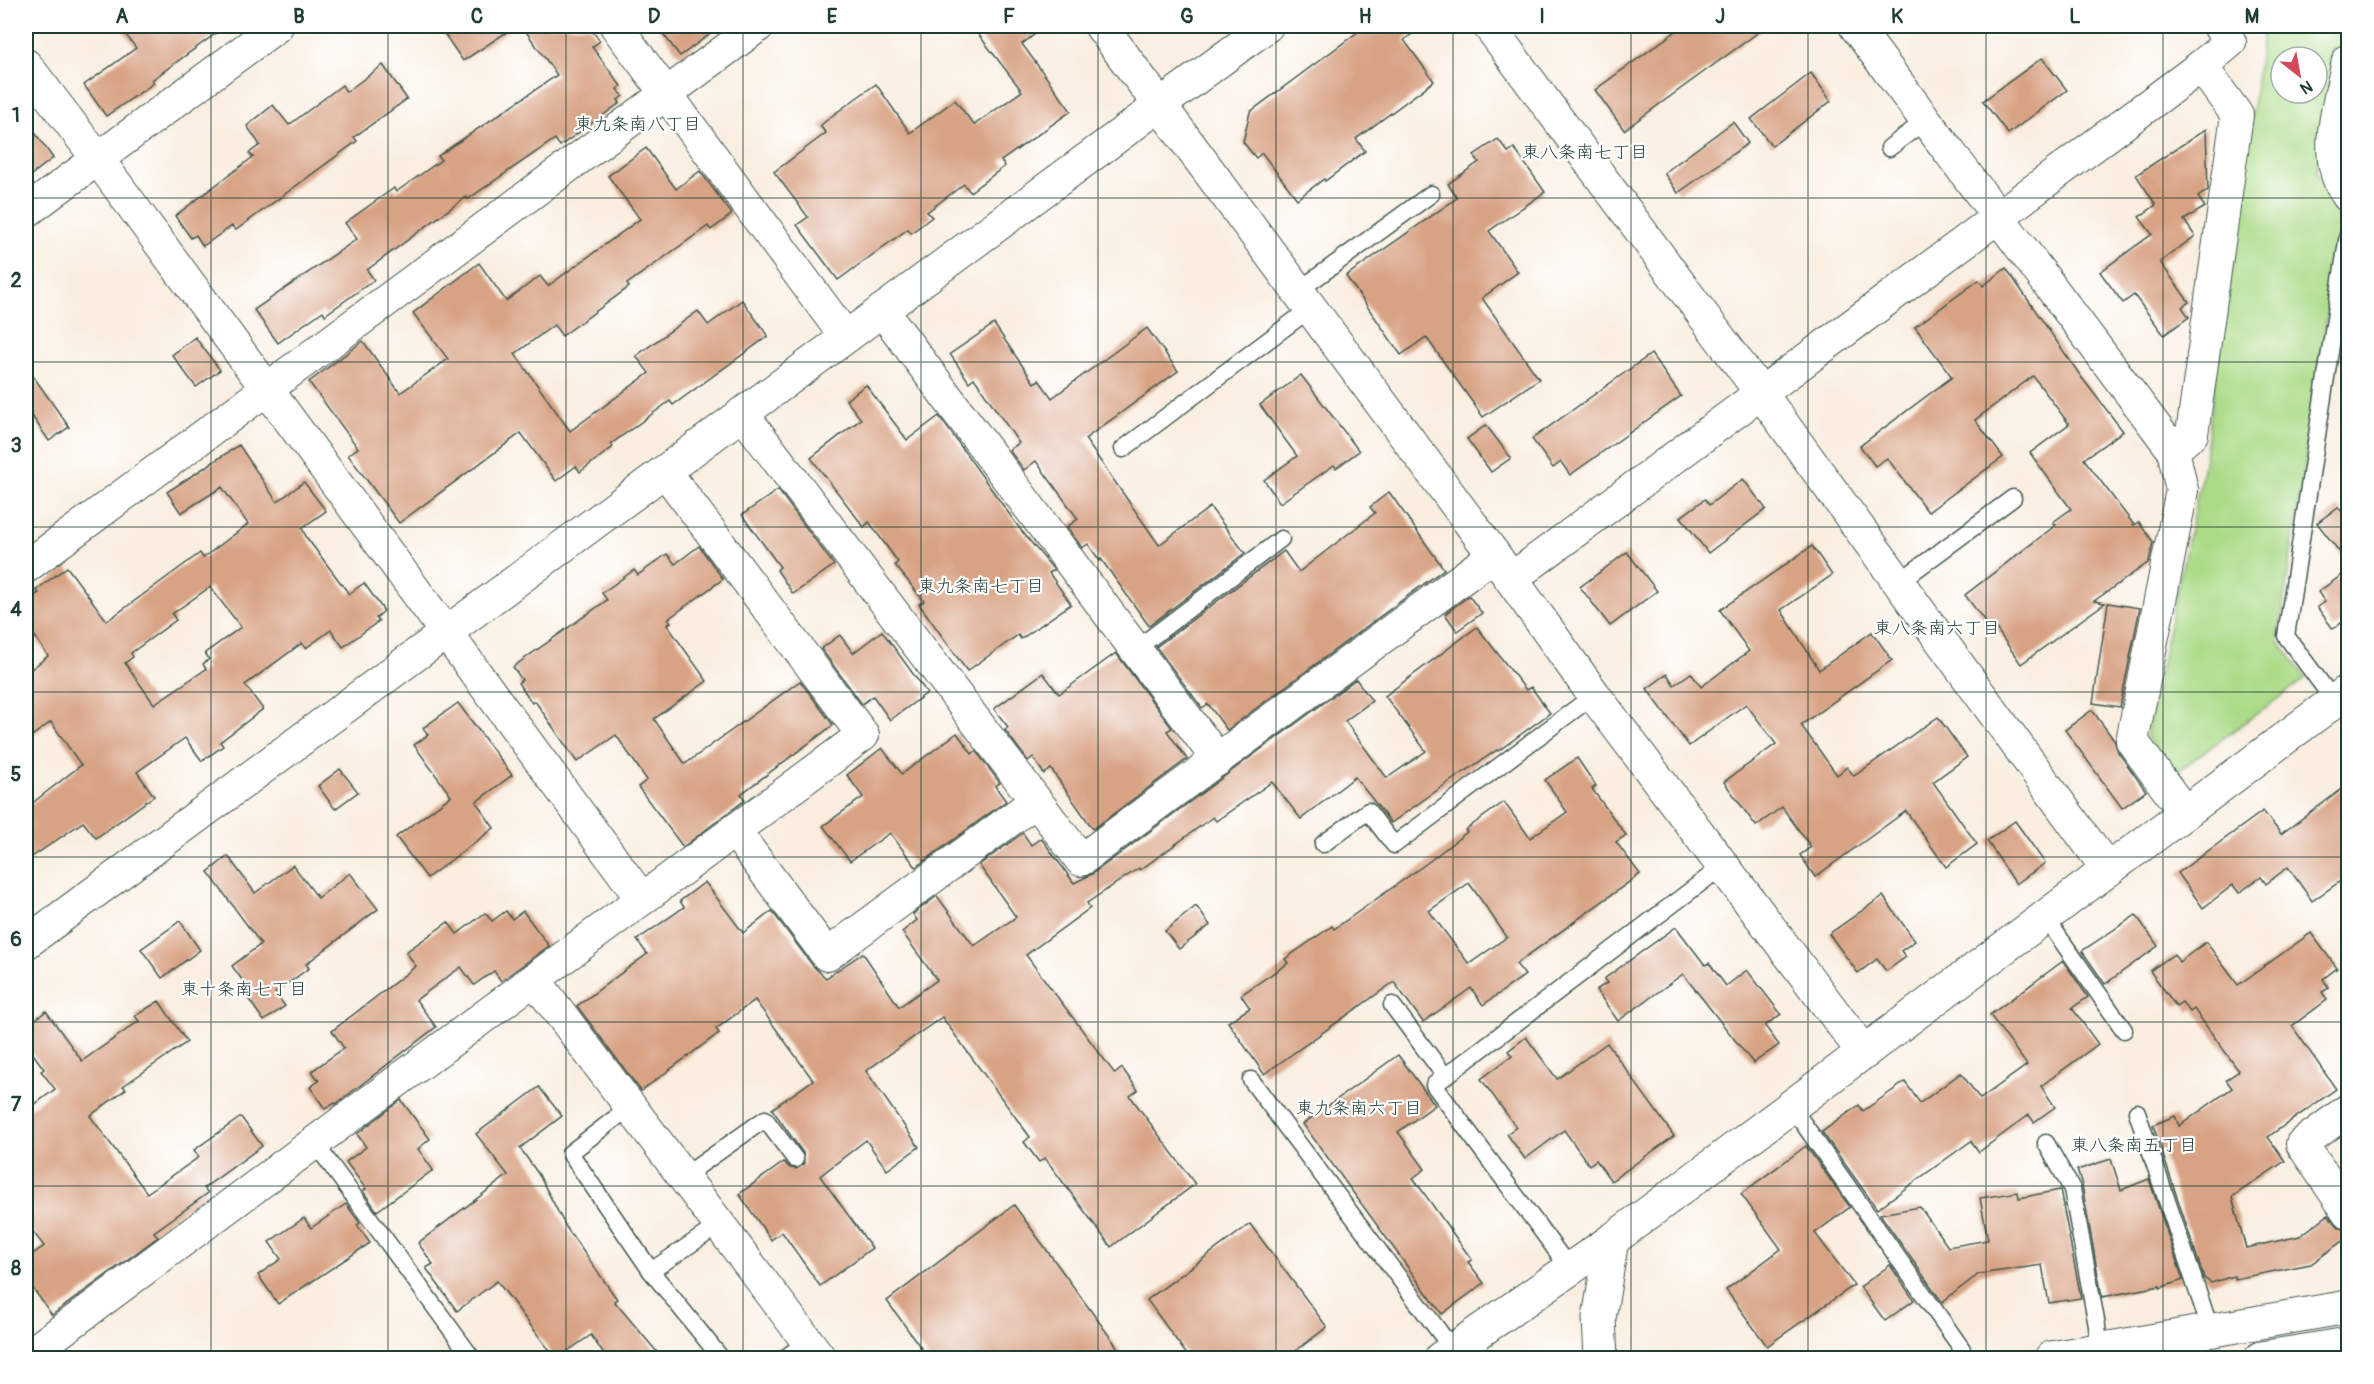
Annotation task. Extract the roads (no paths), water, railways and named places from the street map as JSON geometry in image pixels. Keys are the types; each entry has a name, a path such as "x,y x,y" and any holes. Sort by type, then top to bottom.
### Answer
{"main road":[{"path":"1101,26 1502,567 1594,695 1864,1053"},
{"path":"1447,1354 1612,1240 2342,696"},
{"path":"1601,1359 1599,1318 1612,1240"},
{"path":"2051,1359 2349,1307"},
{"path":"2267,1358 2349,1344"}],"street":[{"path":"26,212 277,26"},
{"path":"616,26 846,336"},
{"path":"26,567 758,26"},
{"path":"26,944 1267,26"},
{"path":"1489,26 1760,392 2108,870"},
{"path":"1855,26 2173,450 2182,490 2132,741 2185,813"},
{"path":"742,413 1081,861 1218,760 1760,392 1999,218 2230,42 2219,26"},
{"path":"2349,60 2332,150 2340,185 2349,196"},
{"path":"26,65 98,158 642,899"},
{"path":"2173,450 2192,434 2237,115 2201,66"},
{"path":"882,310 1218,760"},
{"path":"26,1357 863,735 665,471"},
{"path":"734,830 827,955 1036,801"},
{"path":"534,979 719,1225 804,1353"},
{"path":"2349,1110 2302,1144 2349,1212"}],"lane":[{"path":"1888,148 1926,120"},
{"path":"1123,449 1431,194"},
{"path":"2342,696 2286,636 2349,235"},
{"path":"1899,582 2013,498"},
{"path":"1136,649 1281,539"},
{"path":"1323,844 1368,811 1394,845 1594,695"},
{"path":"1570,1269 1434,1085 1723,866"},
{"path":"2045,917 2124,1030"},
{"path":"1392,1005 1445,1076"},
{"path":"1251,1080 1447,1354"},
{"path":"1791,1106 1962,1349 1962,1359"},
{"path":"630,1107 570,1153 651,1271 721,1359"},
{"path":"2137,1112 2211,1331"},
{"path":"683,1177 765,1119 795,1159"},
{"path":"314,1142 472,1359"},
{"path":"2046,1143 2072,1189 2097,1326 2099,1350"},
{"path":"651,1271 719,1225"}],"district":[{"name":"東九条南八丁目","path":"638,124"},
{"name":"東八条南七丁目","path":"1585,152"},
{"name":"東九条南七丁目","path":"981,586"},
{"name":"東八条南六丁目","path":"1937,628"},
{"name":"東十条南七丁目","path":"244,989"},
{"name":"東九条南六丁目","path":"1359,1108"},
{"name":"東八条南五丁目","path":"2134,1145"}]}
